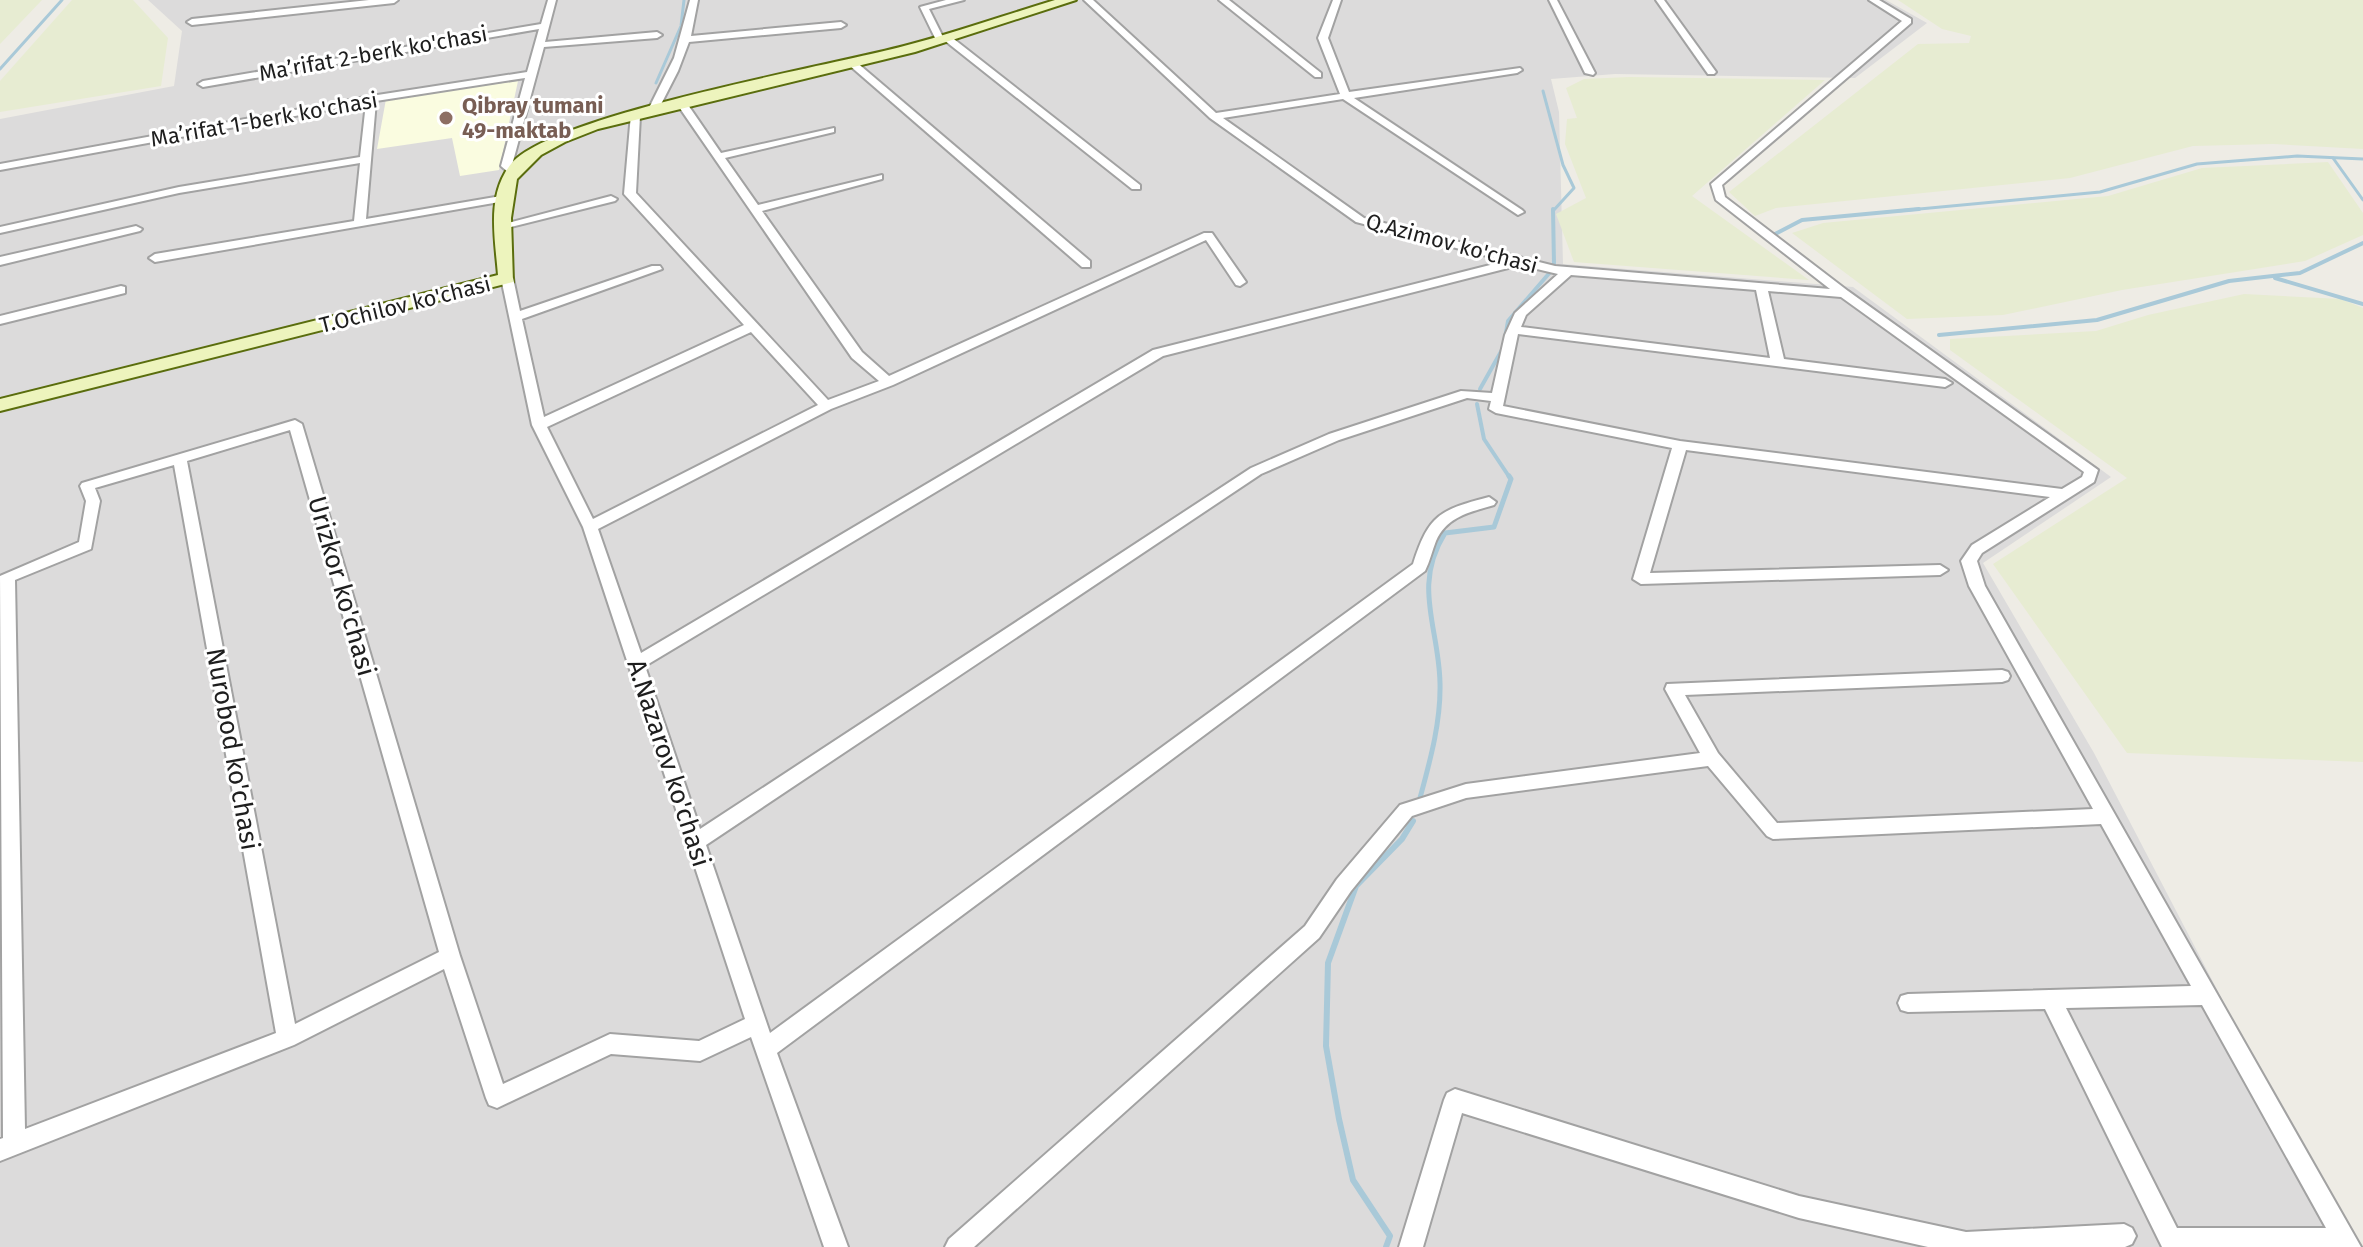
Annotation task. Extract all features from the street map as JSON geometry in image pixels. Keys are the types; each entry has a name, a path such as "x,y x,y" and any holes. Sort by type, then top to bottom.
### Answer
{"main road":[{"name":"T.Ochilov ko'chasi","path":"0,405 507,278 501,199 513,171 534,151 556,140 643,114 944,39 1069,0"}],"street":[{"path":"192,22 394,0"},
{"path":"513,171 506,166 552,0"},
{"path":"694,0 688,39 675,73 643,114 630,194 826,406"},
{"path":"960,0 924,7 944,39 1136,187"},
{"name":"Q.Azimov ko'chasi","path":"1088,0 1214,116 1360,220 1568,271 1844,294"},
{"path":"1223,0 1318,75"},
{"path":"1337,0 1323,38 1346,97 1518,212"},
{"path":"1553,0 1590,73"},
{"path":"1660,0 1711,72"},
{"path":"1873,0 1908,21 1716,184 1720,198 1844,294 2091,470 2089,479 1977,549 1969,561 1977,586 2347,1243"},
{"path":"688,39 841,25"},
{"name":"Ma’rifat 2-berk ko'chasi","path":"203,84 543,26"},
{"path":"539,45 657,35"},
{"path":"852,63 1086,264"},
{"path":"1214,116 1517,70"},
{"name":"Ma’rifat 1-berk ko'chasi","path":"0,167 371,99 529,75"},
{"path":"360,221 371,99"},
{"path":"682,104 857,355 888,382"},
{"path":"718,157 830,130"},
{"path":"0,230 179,190 365,159"},
{"path":"754,210 878,177"},
{"path":"155,258 501,199"},
{"path":"503,226 611,199"},
{"path":"0,261 136,229"},
{"path":"590,527 826,406 888,382 1208,235 1240,282"},
{"path":"636,664 1158,353 1520,261"},
{"path":"515,317 656,269"},
{"path":"1568,271 1521,313 1496,398 1496,409 1680,445 2064,494"},
{"name":"A.Nazarov ko'chasi","path":"507,278 539,425 590,527 765,1049 836,1247"},
{"path":"1761,287 1778,363"},
{"path":"0,320 121,290"},
{"path":"539,425 753,326"},
{"path":"1514,330 1945,383"},
{"path":"695,842 1256,471 1334,437 1466,394 1496,398"},
{"name":"Urizkor ko'chasi","path":"3,608 7,577 86,545 93,501 87,486 295,424 450,956"},
{"path":"1680,445 1641,579 1940,570"},
{"name":"Nurobod ko'chasi","path":"180,459 287,1038"},
{"path":"765,1049 1420,567 1432,529 1455,511 1489,502"},
{"path":"3,608 7,1148 287,1038 450,956 497,1098 610,1044 700,1051 757,1024"},
{"path":"2002,676 1673,689 1712,758 1773,831 2107,816"},
{"path":"957,1247 1312,932 1344,885 1406,810 1466,791 1712,758"},
{"path":"1908,1003 2207,995"},
{"path":"2051,999 2171,1240 2347,1243"},
{"path":"1411,1247 1455,1100 1799,1207 1966,1244 2124,1236"}],"shaded area":[{"path":"0,0 42,0 0,44"},
{"path":"72,0 133,0 168,38 161,86 0,112 0,81"},
{"path":"148,0 1886,0 1927,23 1855,78 1615,74 1551,79 1559,112 1563,264 1853,287 2111,477 1983,563 2094,753 2351,1247 0,1247 0,119 174,86 182,31"},
{"path":"1898,0 2363,0 2363,149 2273,144 2193,146 2070,178 1776,208 1755,216 1729,192 1918,44 1969,43 1971,36 1942,29"},
{"path":"1584,79 1825,80 1692,196 1809,280 1574,262 1556,214 1586,198 1565,144 1567,119 1577,118 1566,88"},
{"name":"Qibray tumani 49-maktab","path":"518,81 499,170 460,176 452,138 377,149 386,99"},
{"path":"2328,162 2363,213 2363,235 2305,261 2122,290 2003,315 1907,319 1792,233 1823,223 2108,196 2202,168"},
{"path":"2244,294 2341,299 2363,308 2363,762 2127,753 1993,564 2127,478 1950,350 1950,339 2096,331 2148,315"}],"waterway":[{"path":"0,69 62,0"},
{"path":"656,83 681,26 684,0"},
{"path":"1543,91 1563,165 1574,188 1553,211"},
{"path":"1898,211 2100,192 2197,164 2297,156 2363,159"},
{"path":"2333,158 2363,200"},
{"path":"1775,234 1802,220 1919,209"},
{"path":"1553,211 1554,264"},
{"path":"1939,335 2097,320 2229,281 2300,273 2363,243"},
{"path":"1505,338 1508,321 1552,270"},
{"path":"2275,278 2363,304"},
{"path":"1480,389 1503,348"},
{"path":"1477,404 1484,439 1510,478"},
{"path":"1420,798 1434,741 1440,698 1439,663 1429,589 1435,552 1445,533 1494,527 1511,479 1509,476"},
{"path":"1386,1247 1390,1236 1353,1180 1339,1119 1326,1046 1328,963 1356,886 1402,839 1413,821"}],"place":[{"name":"Qibray tumani 49-maktab","path":"446,118"}]}
